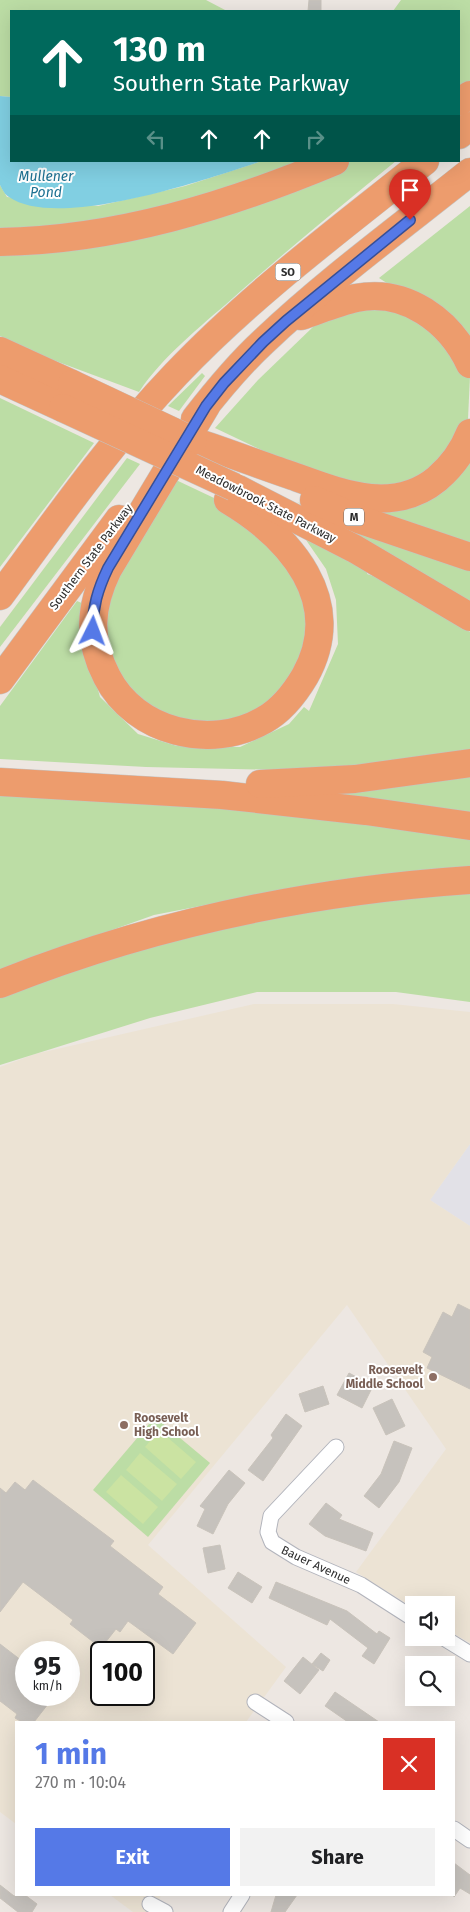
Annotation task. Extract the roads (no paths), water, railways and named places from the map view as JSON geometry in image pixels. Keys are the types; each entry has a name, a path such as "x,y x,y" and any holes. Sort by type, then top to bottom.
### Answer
{"highway":[{"path":"460,134 470,126"},
{"path":"0,242 86,236 181,216 246,196 332,162"},
{"name":"SO","path":"0,596 106,454 177,373 268,288 425,162"},
{"name":"Southern State Parkway","path":"0,680 206,406 242,364 286,321 470,172"},
{"path":"286,321 356,298 395,299 419,308 439,321 457,341 470,364"},
{"name":"Meadowbrook State Parkway","path":"0,351 68,396 161,452 235,484 355,549 470,617"},
{"name":"Meadowbrook State Parkway","path":"0,378 68,396 193,441 235,484 361,520 470,557"},
{"path":"206,406 108,568 97,596 93,614 93,631 99,658 103,671 116,692 124,702 143,717 168,729 213,734 240,730 264,720 293,695 308,671 316,647 318,607 311,584 303,567 292,551 268,528 235,484"},
{"path":"193,441 340,492 369,499 386,499 411,494 432,483 451,466 465,445 470,433"},
{"path":"0,771 210,783 276,784 355,779 470,763"},
{"path":"0,782 222,795 357,810 470,826"},
{"path":"0,984 106,946 208,918 283,902 351,892 470,880"}],"street":[{"name":"Bauer Avenue","path":"336,1447 271,1516 268,1532 272,1542 296,1557 361,1585 405,1613"},
{"path":"455,1645 470,1654"},
{"path":"255,1702 284,1721"},
{"path":"455,1831 470,1840"},
{"path":"231,1912 241,1896"},
{"path":"150,1904 165,1912"}],"water":[{"name":"Mullener Pond","path":"0,96 10,97 10,162 259,162 171,189 96,205 61,208 32,206 8,196 0,185"}],"place":[{"name":"Roosevelt Middle School","path":"433,1377"},
{"name":"Roosevelt High School","path":"124,1425"}]}
